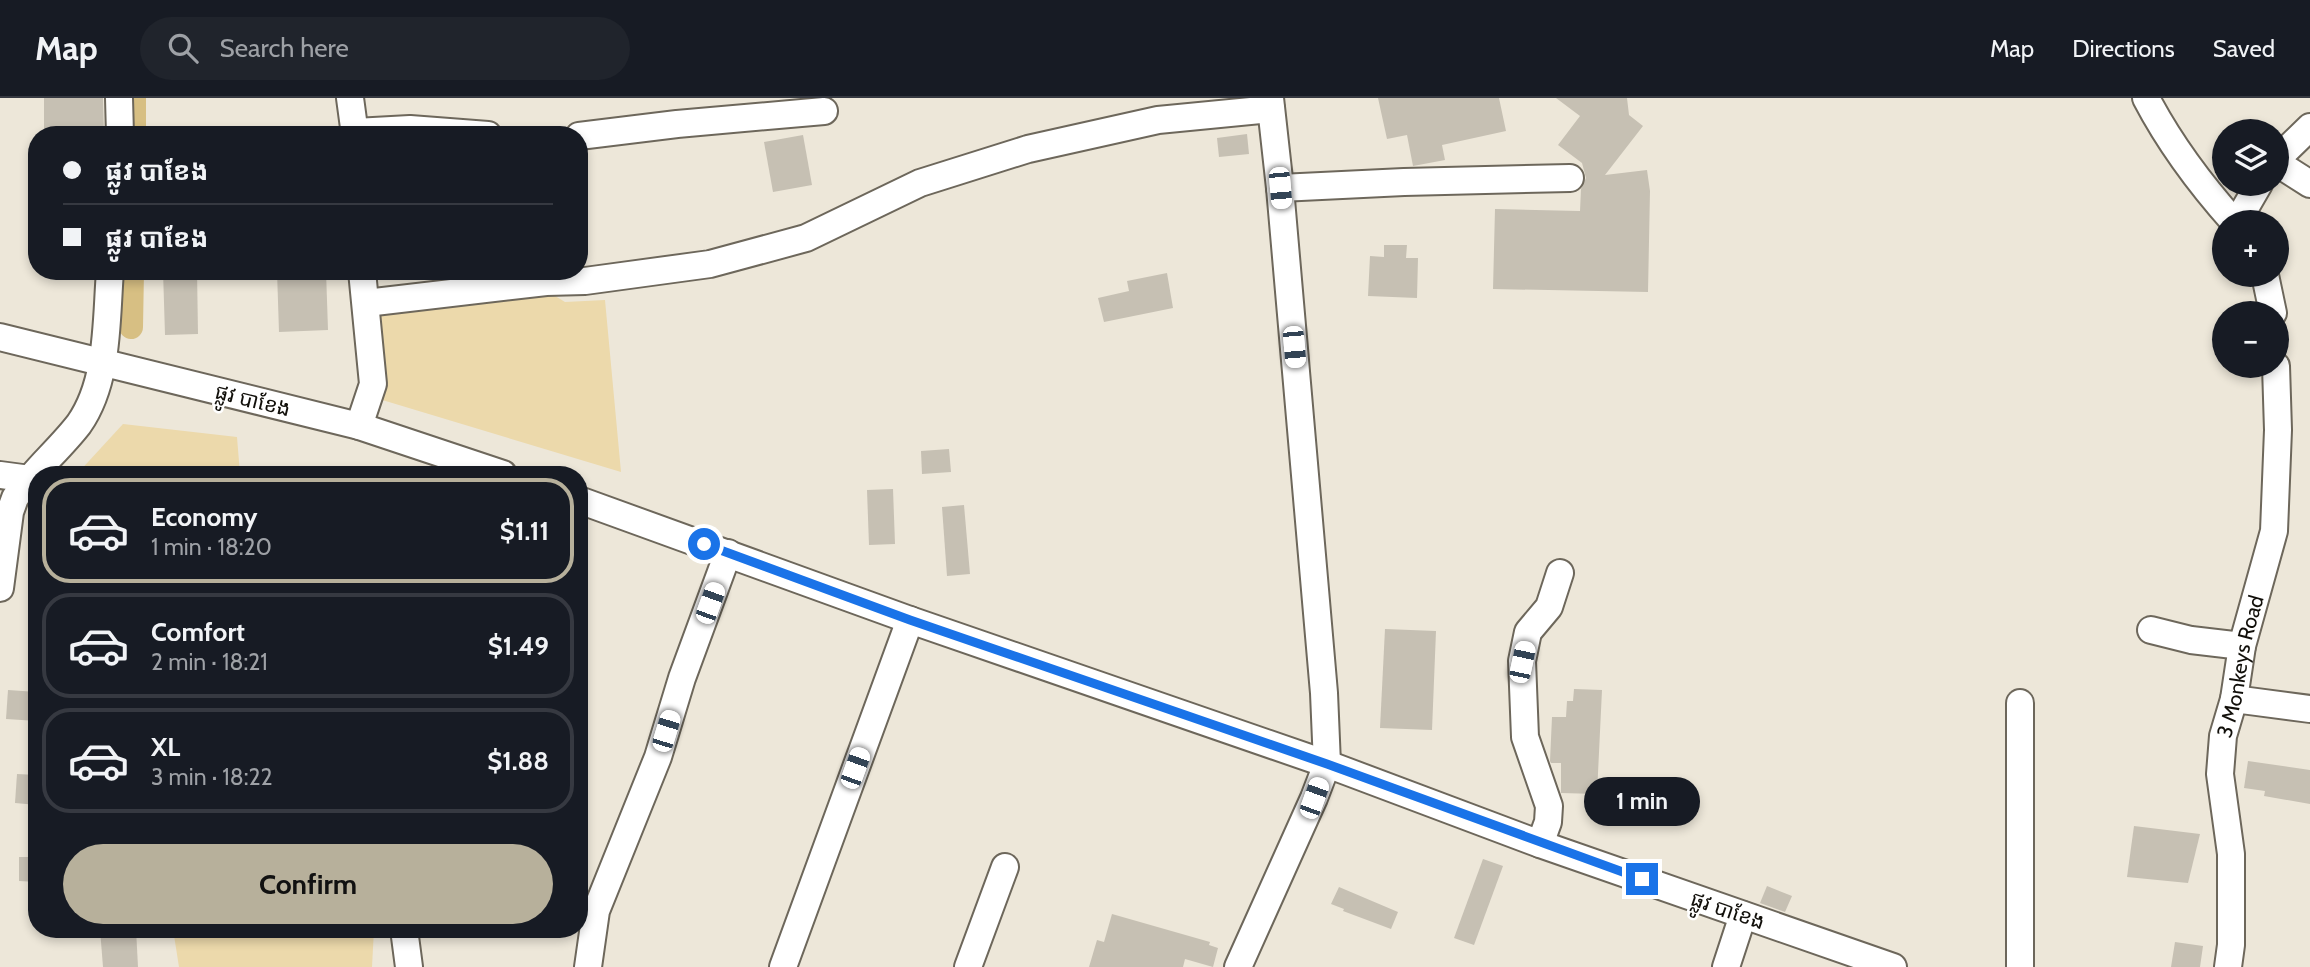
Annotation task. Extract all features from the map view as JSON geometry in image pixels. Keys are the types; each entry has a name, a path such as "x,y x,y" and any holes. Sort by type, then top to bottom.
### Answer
{"street":[{"path":"119,98 120,126"},
{"path":"350,98 354,126"},
{"path":"2146,98 2185,163 2205,191 2223,210"},
{"path":"366,303 546,282 585,281 710,264 806,237 920,183 1028,149 1158,120 1271,104 1324,693 1327,764 1238,967"},
{"path":"588,135 824,111"},
{"path":"2289,149 2310,127"},
{"path":"2289,169 2310,184"},
{"path":"1280,188 1570,178"},
{"path":"41,466 80,422 91,402 103,362 109,280"},
{"path":"359,426 373,384 363,280"},
{"name":"ផ្លូវ បាខែង","path":"0,337 359,426 479,466"},
{"name":"3 Monkeys Road","path":"2228,967 2231,945 2231,854 2220,774 2223,736 2234,699 2242,646 2274,531 2278,430 2276,378"},
{"path":"0,475 28,479"},
{"path":"0,588 10,512 15,498 28,482"},
{"name":"ផ្លូវ បាខែង","path":"588,503 910,620 1327,764 1540,844 1743,915 1863,962 1893,967"},
{"path":"588,967 596,911 658,757 682,678 728,553"},
{"path":"1540,844 1548,821 1549,806 1525,737 1522,662 1528,632 1549,607 1560,573"},
{"path":"783,967 910,620"},
{"path":"2151,630 2191,640 2242,646"},
{"path":"2234,699 2310,709"},
{"path":"2020,703 2020,967"},
{"path":"968,967 1005,867"},
{"path":"1727,967 1743,915"},
{"path":"405,938 409,967"}],"shaded area":[{"path":"547,291 565,302 605,300 621,472 379,399 374,310"},
{"path":"123,424 237,437 239,466 84,466"},
{"path":"174,938 374,938 372,967 179,967"}],"building":[{"path":"44,98 103,98 104,126 44,126"},
{"path":"1378,98 1499,98 1506,131 1442,145 1445,160 1413,166 1407,135 1387,139"},
{"path":"1556,98 1627,98 1629,115 1643,126 1605,175 1647,170 1650,191 1648,292 1493,289 1495,209 1580,211 1581,189 1586,178 1582,163 1558,145 1580,116"},
{"path":"1247,134 1249,154 1219,157 1217,138"},
{"path":"803,135 812,185 773,192 764,142"},
{"path":"1384,245 1407,245 1406,258 1418,258 1417,298 1368,296 1370,256 1384,257"},
{"path":"1167,273 1173,308 1104,322 1098,298 1129,291 1127,281"},
{"path":"163,280 197,280 198,334 165,335"},
{"path":"277,280 326,280 328,330 279,332"},
{"path":"949,449 951,472 922,474 921,451"},
{"path":"893,489 895,544 869,545 867,490"},
{"path":"964,505 970,574 947,576 942,507"},
{"path":"1385,629 1436,631 1432,730 1380,728"},
{"path":"1574,689 1602,690 1597,794 1561,793 1561,763 1550,761 1552,717 1566,717 1567,701 1573,701"},
{"path":"8,690 28,691 28,720 6,719"},
{"path":"2248,761 2310,770 2310,804 2264,796 2265,791 2244,788"},
{"path":"17,774 28,775 28,804 15,803"},
{"path":"2134,826 2200,834 2188,883 2127,877"},
{"path":"19,857 28,857 28,882 19,881"},
{"path":"1483,859 1503,866 1474,945 1454,938"},
{"path":"1767,886 1792,896 1785,912 1760,903"},
{"path":"1339,887 1398,912 1391,929 1331,904"},
{"path":"1112,914 1210,942 1209,945 1218,948 1213,967 1185,959 1183,967 1089,967 1097,940 1104,942"},
{"path":"101,938 136,938 138,967 103,967"},
{"path":"2175,942 2203,946 2200,967 2171,967"}],"waterway":[{"path":"134,98 134,126"},
{"path":"131,327 132,280"}],"route":[{"path":"704,544 910,620 1327,764 1540,844 1642,879"}]}
